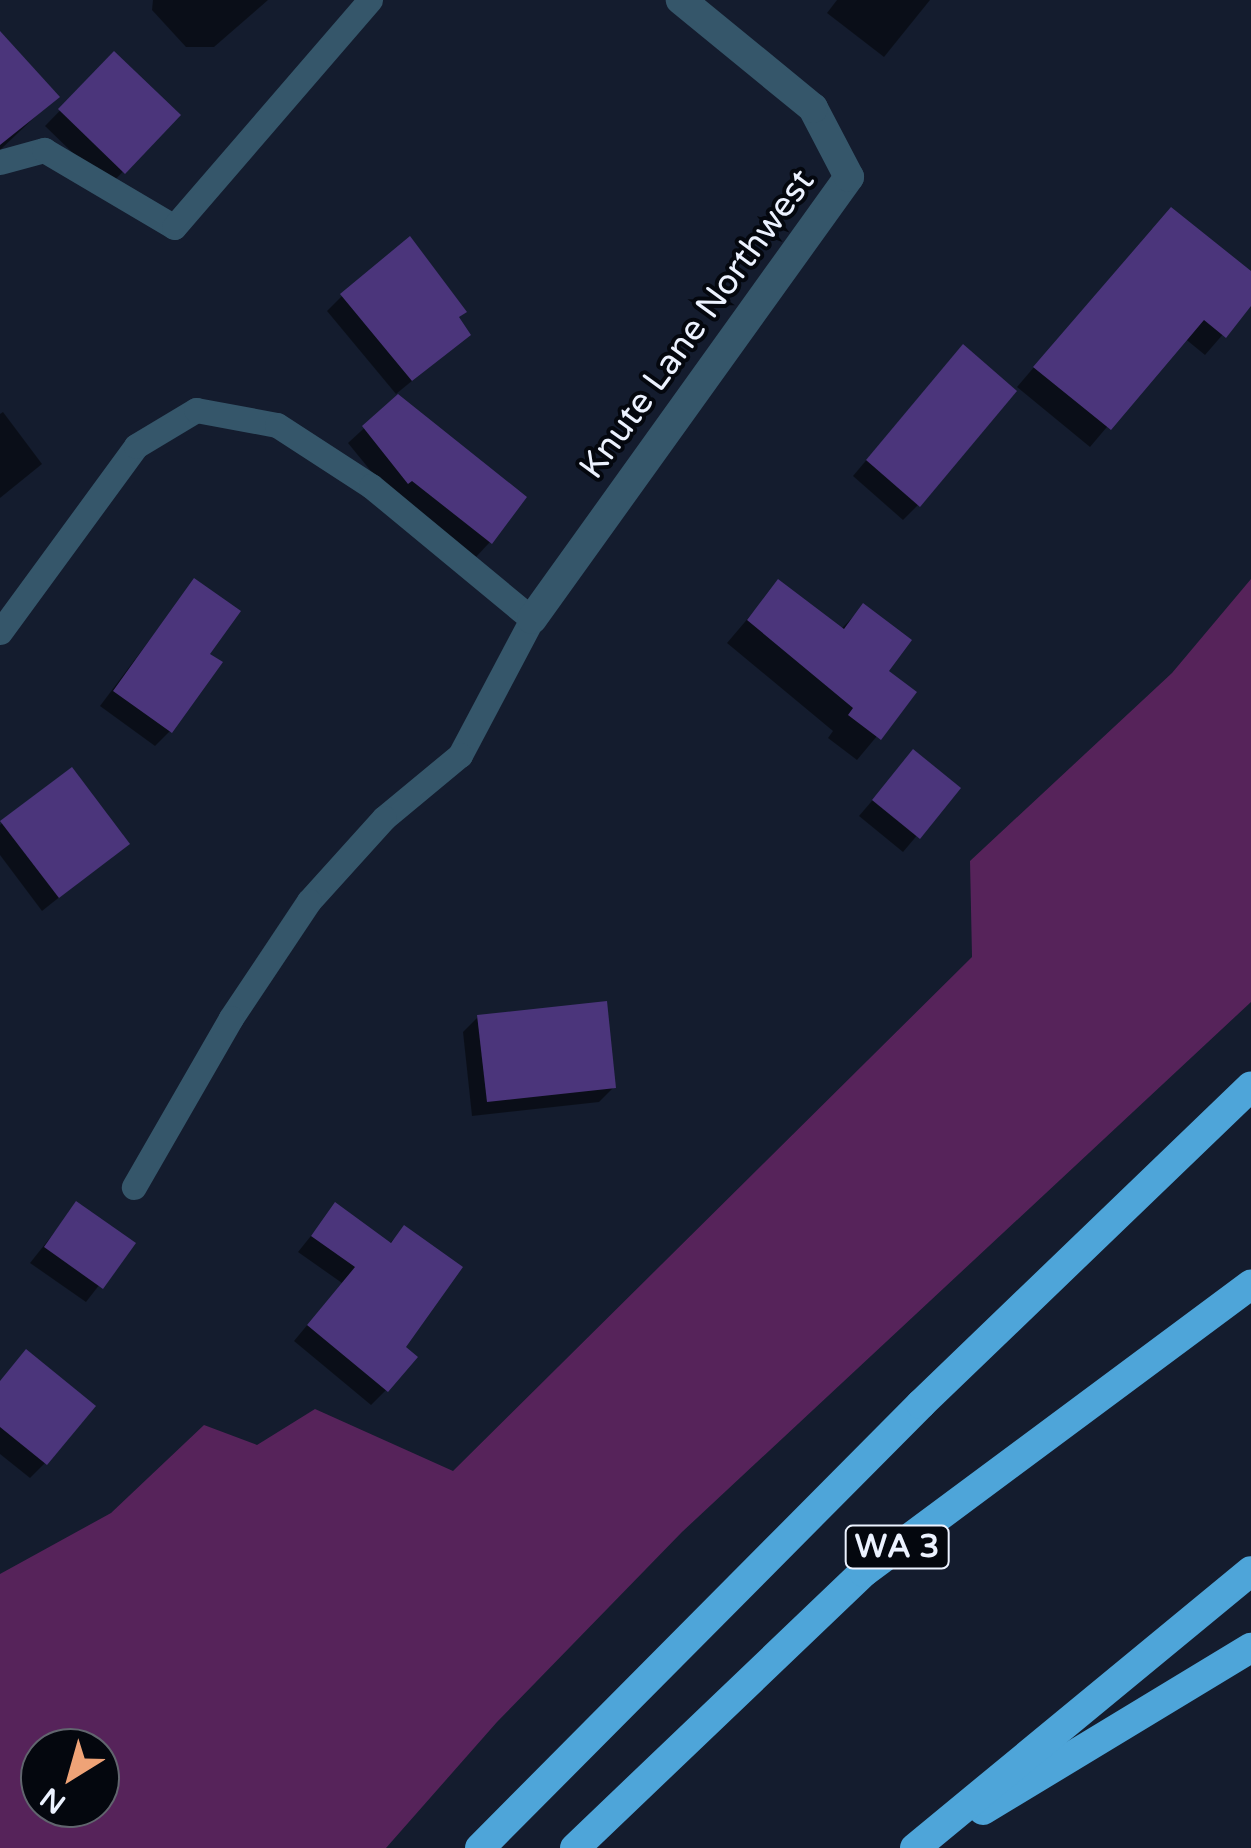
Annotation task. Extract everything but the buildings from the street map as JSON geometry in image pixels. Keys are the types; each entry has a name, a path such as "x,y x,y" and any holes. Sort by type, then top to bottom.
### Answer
{"highway":[{"path":"480,1848 852,1473 1251,1086"},
{"name":"WA 3","path":"575,1848 864,1572 1251,1284"},
{"path":"918,1848 1251,1570"},
{"path":"918,1848 1251,1648"}],"street":[{"name":"Knute Lane Northwest","path":"532,620 849,177 813,108 681,0"}],"lane":[{"path":"0,162 44,150 174,227 370,0"},
{"path":"0,632 136,446 196,410 277,425 370,486 532,620 460,755 384,818 308,901 231,1018 134,1188"}],"shaded area":[{"path":"1251,579 1251,1002 682,1532 497,1722 386,1848 0,1848 0,1574 111,1513 204,1425 257,1445 315,1409 453,1471 972,957 970,861 1172,673"}]}
